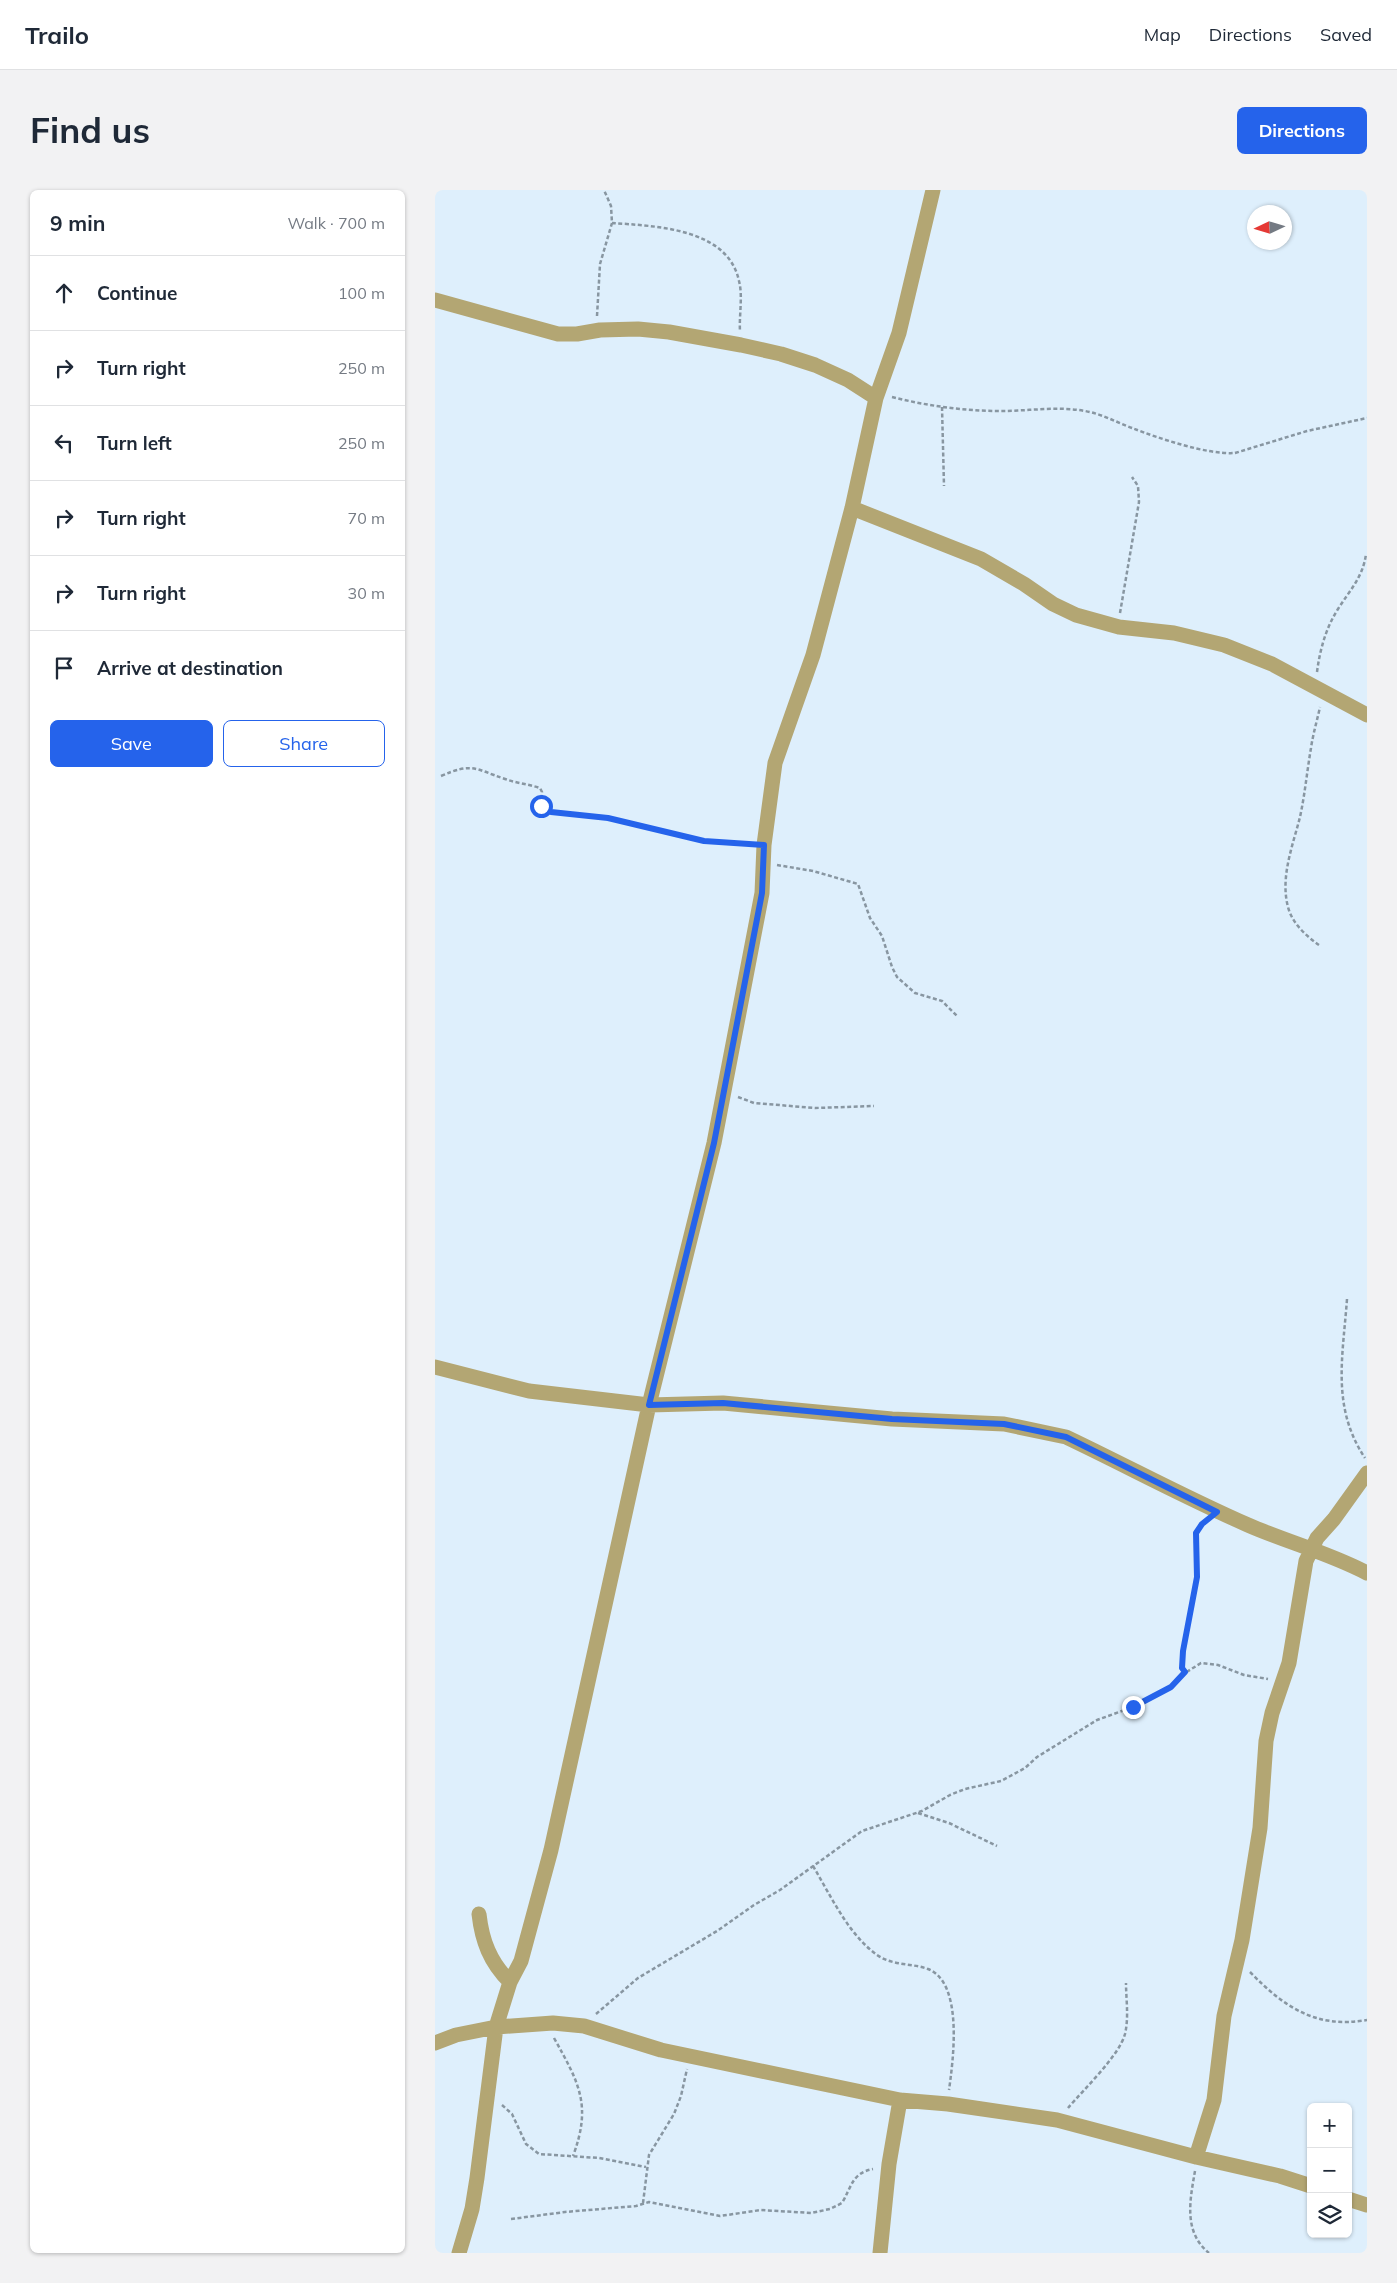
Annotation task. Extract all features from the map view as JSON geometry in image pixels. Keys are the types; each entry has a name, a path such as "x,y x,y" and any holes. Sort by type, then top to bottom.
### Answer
{"street":[{"path":"459,2253 471,2209 496,2027 510,1982 521,1961 551,1850 649,1405 703,1190 761,901 764,845 775,763 813,655 852,508 877,396 899,333 933,190"},
{"path":"435,300 557,334 638,329 669,332 741,345 815,364 877,396"},
{"path":"852,508 981,559 1066,610 1093,621 1119,627 1173,633 1224,645 1272,664 1367,715"},
{"path":"435,1367 529,1391 649,1405 723,1403 892,1419 1004,1424 1039,1431 1066,1437 1217,1512 1267,1533 1343,1560 1367,1574"},
{"path":"1196,2157 1214,2100 1224,2016 1238,1960 1260,1828 1266,1741 1292,1648 1306,1561 1317,1538 1334,1519 1367,1473"},
{"path":"479,1914 486,1948 495,1964 510,1982"},
{"path":"435,2043 455,2035 496,2027 546,2023 584,2026 661,2050 900,2100 948,2104 1057,2120 1196,2157 1280,2176 1307,2185"},
{"path":"880,2253 889,2164 900,2100"},
{"path":"1352,2200 1367,2205"}],"path":[{"path":"600,330 596,311 599,264 612,223 611,206 604,190"},
{"path":"612,223 657,226 700,238 710,242 722,251 736,271 740,282 741,345"},
{"path":"877,396 942,407 992,410 1061,408 1085,411 1107,417 1151,434 1223,454 1235,453 1307,431 1367,418"},
{"path":"942,407 944,486"},
{"path":"1119,627 1125,573 1139,502 1138,486 1132,477"},
{"path":"1319,945 1308,937 1290,915 1287,890 1289,862 1300,816 1311,746 1319,688 1322,643 1338,610 1362,574 1367,554"},
{"path":"441,776 451,772 475,768 503,779 540,788 542,792 541,806 551,812 608,818 704,841 764,845"},
{"path":"763,865 793,866 859,884 870,918 881,936 897,977 915,993 942,1001 957,1016"},
{"path":"723,1090 754,1103 829,1108 874,1106"},
{"path":"1347,1299 1341,1361 1342,1386 1351,1434 1367,1462"},
{"path":"1185,1672 1182,1668 1183,1651 1197,1577 1196,1533 1202,1524 1217,1512"},
{"path":"584,2026 638,1978 717,1931 862,1831 918,1813 950,1795 1001,1781 1012,1776 1097,1720 1133,1707 1171,1687 1185,1672 1201,1663 1207,1663 1244,1675 1283,1682"},
{"path":"918,1813 949,1823 997,1846"},
{"path":"813,1866 847,1922 877,1955 891,1962 927,1969 936,1973 945,1987 953,2024 955,2045 948,2104"},
{"path":"1238,1960 1294,2010 1318,2020 1346,2022 1367,2020"},
{"path":"1057,2120 1095,2077 1122,2042 1127,2025 1126,1983"},
{"path":"546,2023 575,2074 578,2084 582,2122 573,2156"},
{"path":"643,2203 645,2167 653,2146 674,2114 681,2096 688,2056"},
{"path":"486,2101 503,2106 513,2114 526,2144 531,2150 539,2154 599,2158 645,2167"},
{"path":"1196,2157 1190,2200 1190,2220 1193,2234 1200,2246 1209,2253"},
{"path":"511,2219 655,2202 713,2216 742,2214 761,2210 800,2214 820,2212 842,2203 860,2172 889,2164"}],"route":[{"path":"541,806 551,812 608,818 704,841 764,845 762,893 714,1143 649,1405 723,1403 892,1419 1004,1424 1066,1437 1167,1485 1217,1512 1208,1518 1196,1533 1197,1577 1183,1651 1182,1668 1185,1672 1171,1687 1133,1707"}]}
